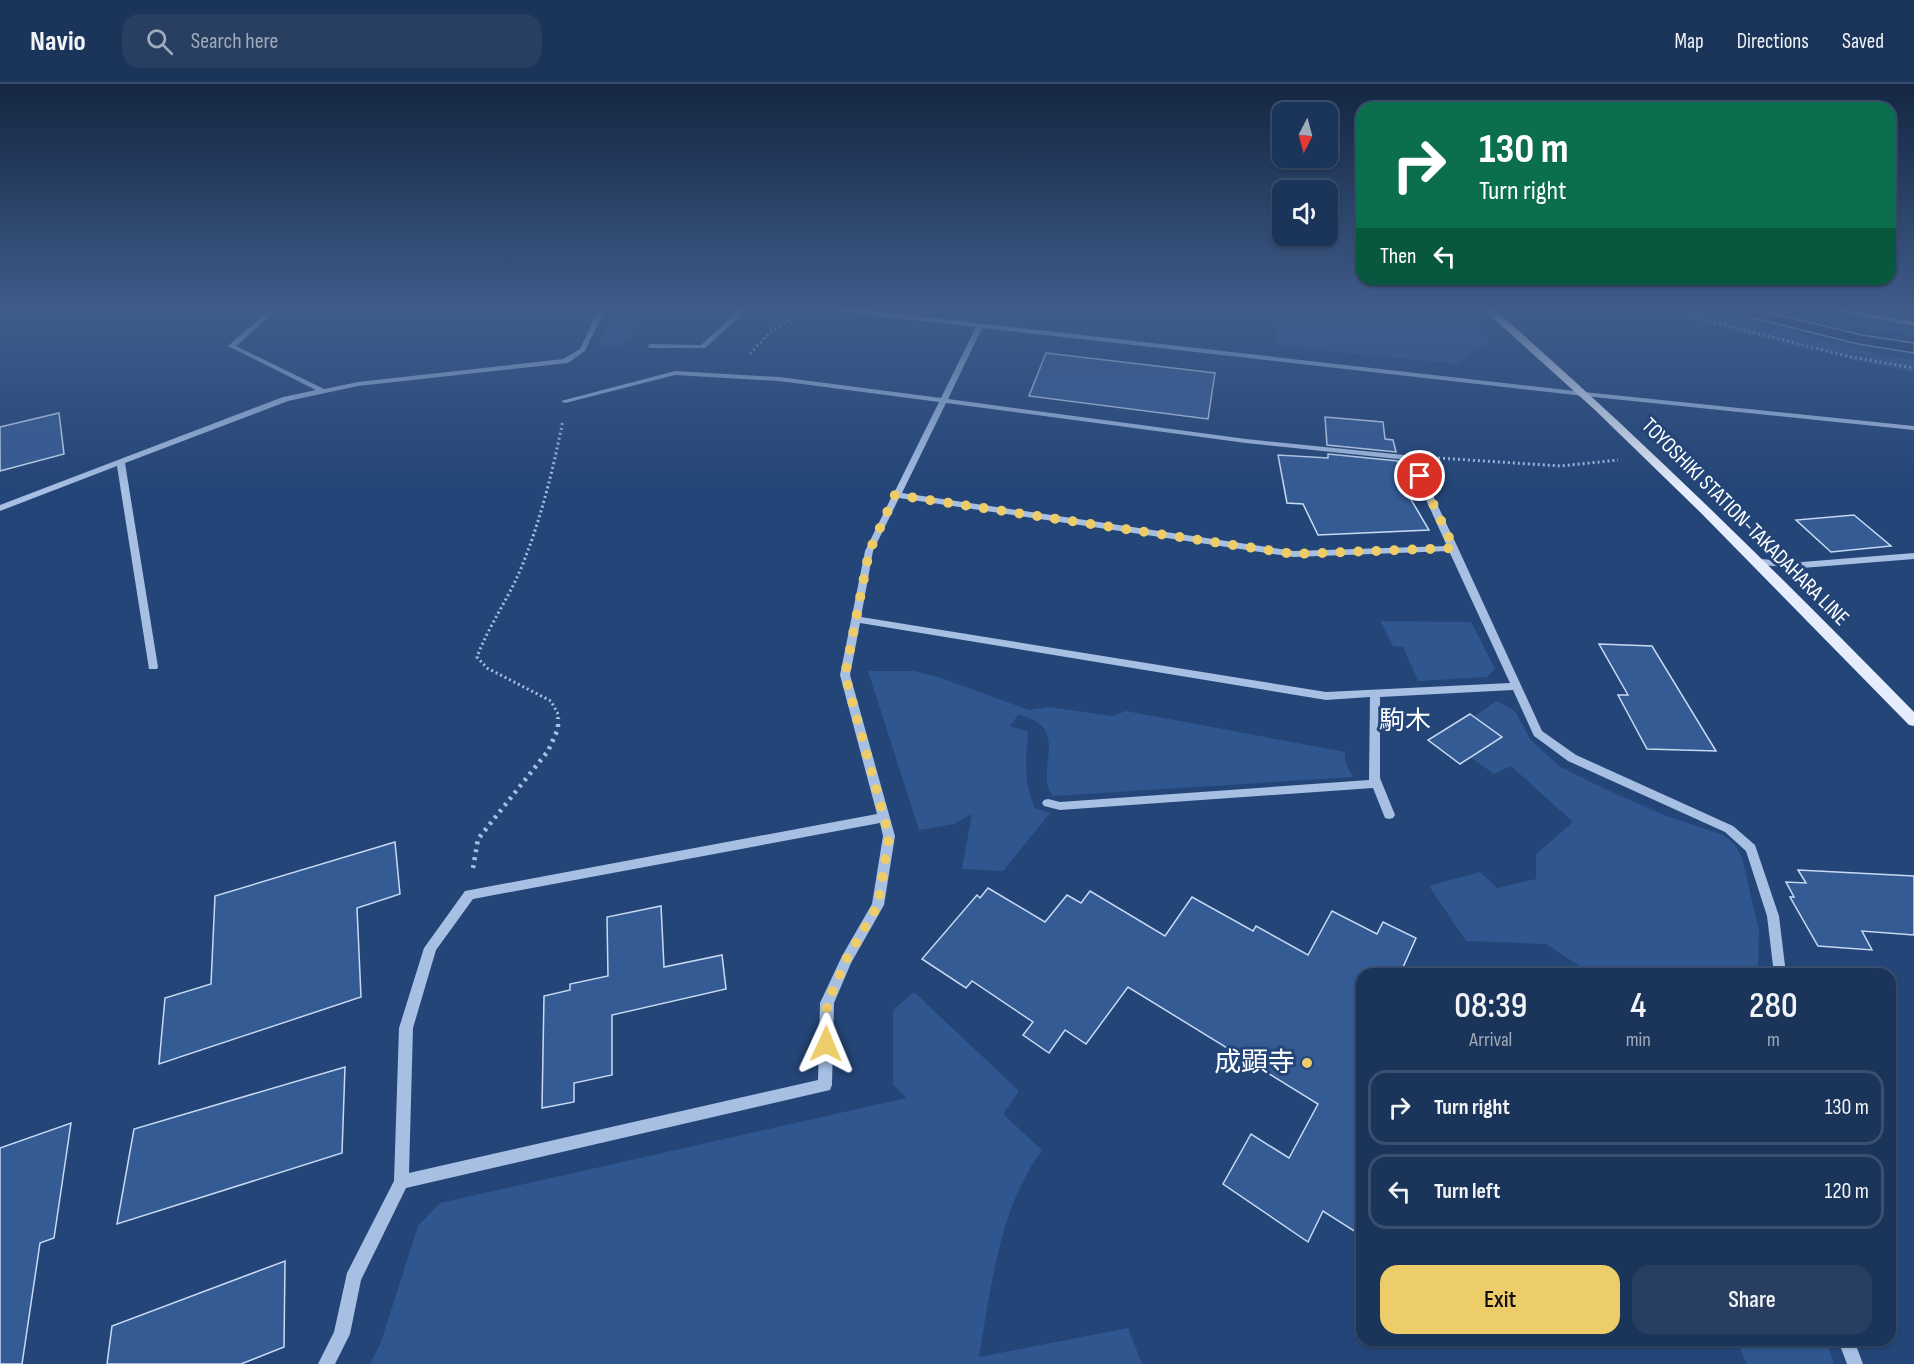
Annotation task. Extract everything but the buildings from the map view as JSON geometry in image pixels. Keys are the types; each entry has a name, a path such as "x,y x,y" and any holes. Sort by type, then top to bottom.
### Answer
{"main road":[{"name":"TOYOSHIKI STATION-TAKADAHARA LINE","path":"1555,369 1760,562 1914,721"}],"street":[{"path":"278,369 321,390"},
{"path":"0,508 277,402 321,390 358,384 495,369"},
{"path":"401,1182 825,1085 827,1004 846,960 878,905 889,836 845,675 869,552 958,369"},
{"path":"1358,369 1914,428"},
{"path":"565,401 675,373 779,379 1246,441 1411,458 1538,733 1572,758 1729,829 1751,848 1773,916 1779,968"},
{"path":"121,463 153,667"},
{"path":"895,495 1294,554 1454,548"},
{"path":"1760,562 1802,565 1914,556"},
{"path":"856,619 1326,696 1515,686"},
{"path":"1375,693 1374,778 1389,815"},
{"path":"1048,803 1060,806 1376,784"},
{"path":"326,1364 342,1334 353,1279 401,1182 406,1028 430,948 469,895 885,817"},
{"path":"1848,1346 1855,1364"}],"path":[{"path":"729,376 736,369"},
{"path":"469,895 478,839 548,751 558,729 558,714 551,701 487,668 477,657 483,640 522,567 544,502 565,401"},
{"path":"1411,458 1419,456 1561,466 1625,459"}],"shaded area":[{"path":"1894,369 1914,369 1914,373"},
{"path":"1380,621 1471,622 1495,669 1487,677 1418,681 1403,647 1393,646"},
{"path":"868,671 914,671 938,677 1029,710 1048,707 1112,716 1126,711 1345,752 1345,762 1353,777 1053,796 1048,788 1047,779 1049,750 1046,732 1040,724 1019,714 1010,726 1028,732 1026,771 1031,799 1035,808 1050,813 1003,871 962,869 972,814 954,824 919,830"},
{"path":"1496,701 1515,711 1530,739 1559,766 1664,815 1723,835 1734,843 1742,857 1759,931 1758,968 1582,968 1546,944 1466,941 1429,886 1480,872 1497,888 1536,879 1536,854 1573,822 1511,766 1494,774 1470,757 1501,737 1474,717"},
{"path":"914,992 1019,1091 1003,1114 1042,1150 1027,1173 1006,1223 993,1276 979,1357 1128,1328 1142,1364 370,1364 381,1342 418,1226 440,1203 906,1098 893,1084 893,1010"},
{"path":"1739,1346 1828,1346 1834,1364 1747,1364"}],"place":[{"name":"成顕寺","path":"1307,1063"}],"district":[{"name":"駒木","path":"1405,721"}],"route":[{"path":"826,1044 827,1004 846,960 878,905 889,836 845,675 869,552 895,495 1294,554 1454,548 1420,476"}]}
